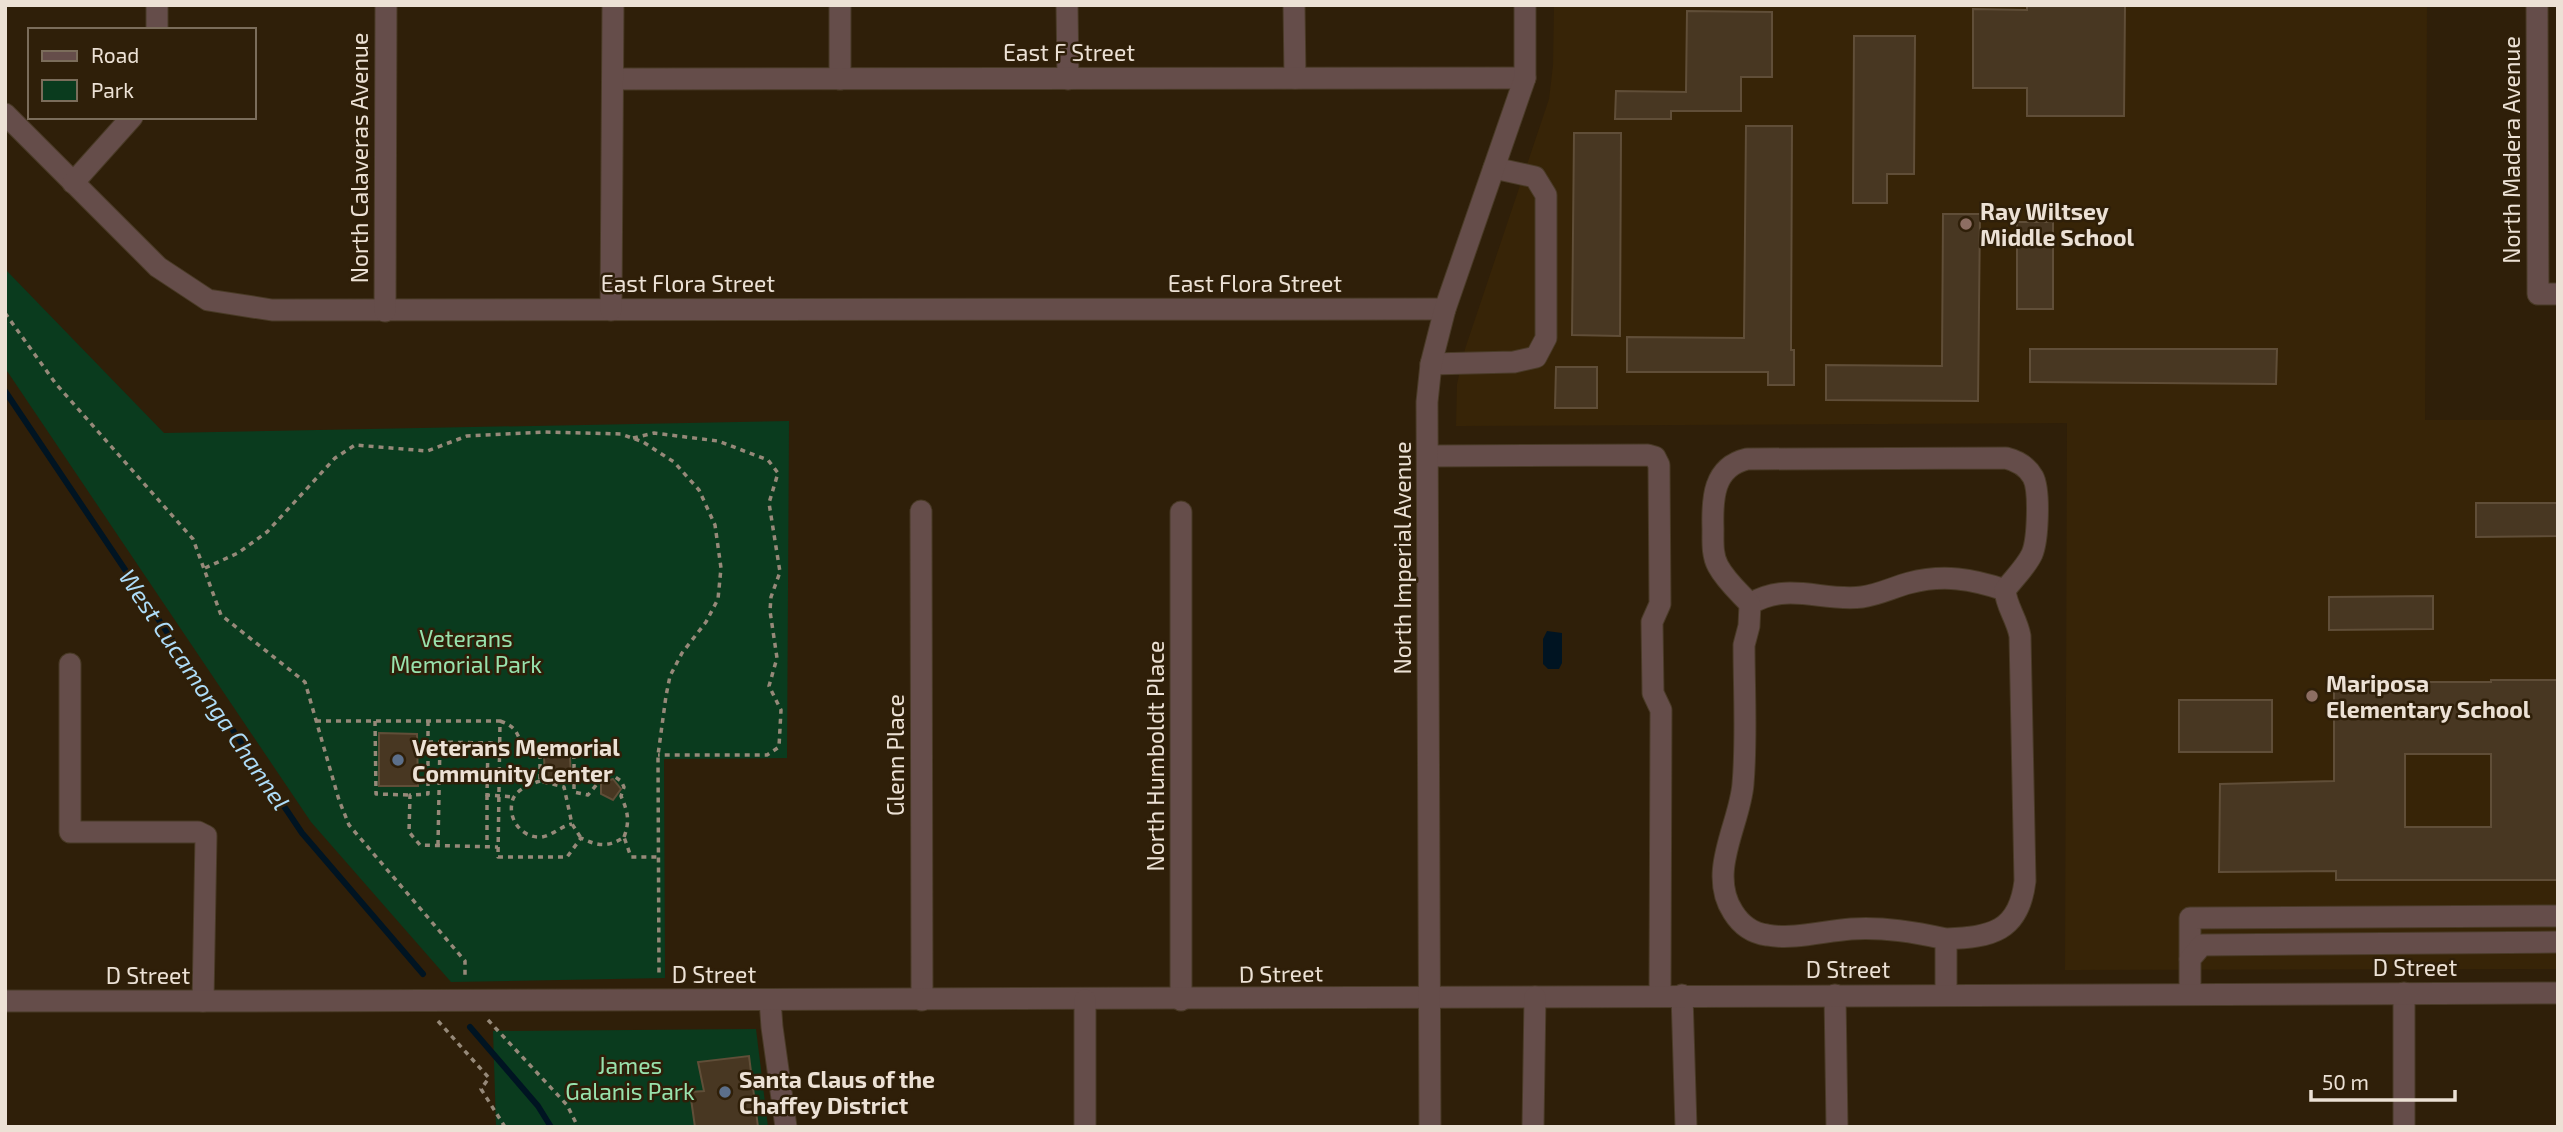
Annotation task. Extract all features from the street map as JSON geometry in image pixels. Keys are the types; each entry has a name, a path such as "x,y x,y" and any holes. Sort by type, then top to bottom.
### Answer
{"street":[{"path":"157,5 157,28"},
{"name":"North Calaveras Avenue","path":"385,311 386,5"},
{"path":"611,310 613,5"},
{"path":"840,5 840,79"},
{"path":"1067,5 1068,79"},
{"path":"1294,5 1295,78"},
{"name":"North Imperial Avenue","path":"1430,1127 1427,401 1431,364 1445,309 1525,78 1525,5"},
{"name":"North Madera Avenue","path":"2537,5 2548,294"},
{"name":"East F Street","path":"614,79 1525,78"},
{"name":"East Flora Street","path":"5,114 158,267 208,300 272,310 1445,309"},
{"path":"73,183 130,119"},
{"path":"1431,364 1514,362 1536,357 1546,338 1546,195 1535,177 1494,168"},
{"path":"1428,456 1648,455 1655,457 1659,465 1660,604 1652,622 1653,693 1661,710 1660,996"},
{"path":"1994,457 2018,461 2035,481 2036,542 2025,565 2005,590 2020,636 2024,894 2009,921 1997,931 1980,937 1946,939 1909,930 1853,929 1779,937 1749,930 1738,920 1730,907 1723,882 1728,846 1743,785 1744,645 1749,626 1750,604 1727,579 1714,556 1712,506 1718,479 1725,469 1736,461 1747,459 1994,457"},
{"name":"Glenn Place","path":"921,511 922,1000"},
{"name":"North Humboldt Place","path":"1181,512 1181,1000"},
{"path":"1750,604 1765,597 1800,592 1831,597 1864,597 1911,582 1955,577 2005,590"},
{"path":"70,664 70,832 198,832 206,836 203,1001"},
{"path":"2190,994 2190,918 2558,916"},
{"path":"1946,939 1946,995"},
{"path":"2190,959 2202,945 2558,942"},
{"path":"2404,993 2404,1127"},
{"name":"D Street","path":"5,1001 1181,1000 2558,993"},
{"path":"1835,995 1837,1127"},
{"path":"1682,996 1686,1127"},
{"path":"1533,1127 1535,997"},
{"path":"771,1000 772,1027 786,1127"},
{"path":"1085,1000 1085,1127"}],"path":[{"path":"5,313 56,384 193,538 221,615 305,682 339,800 349,825 465,961 465,975"},
{"path":"205,568 238,553 267,532 326,467 355,445 427,451 467,436 544,432 621,435 643,442 674,462 699,490 715,525 721,568 718,599 706,622 681,653 670,676 658,755 659,976"},
{"path":"632,438 654,433 719,441 768,460 778,474 769,503 780,572 771,597 770,611 777,658 769,686 781,710 779,747 767,755 658,755"},
{"path":"316,720 500,722 512,726 527,749 540,753 574,752 574,792"},
{"path":"375,721 376,794 410,795 428,794 428,721"},
{"path":"500,722 498,857 567,857 581,838"},
{"path":"428,742 500,743"},
{"path":"438,845 440,742"},
{"path":"487,847 488,743"},
{"path":"540,753 540,781"},
{"path":"565,794 574,792 588,795 602,778 611,774 621,781 624,787 621,796 629,812 628,827 624,837 611,845 597,845 581,838 572,824 565,794 564,786 540,781 530,785 513,800 513,818 519,829 528,835 542,837 564,825 572,824"},
{"path":"410,795 410,832 420,845 498,847"},
{"path":"487,795 515,797"},
{"path":"624,837 631,857 659,857"},
{"path":"488,1020 567,1105 578,1127"},
{"path":"438,1021 489,1078 481,1089 505,1127"}],"shaded area":[{"path":"1554,5 2427,5 2425,420 2558,420 2558,969 2065,970 2067,423 1456,426 1457,384 1465,349 1549,99 1553,65"}],"green space":[{"name":"Veterans Memorial Park","path":"5,269 164,433 789,421 787,758 664,759 665,978 451,982 311,822 5,368"},
{"name":"James Galanis Park","path":"756,1029 768,1127 496,1127 493,1031"}],"water":[{"path":"1547,631 1562,633 1562,663 1559,669 1548,669 1543,664 1543,639"}],"building":[{"path":"2027,5 2125,5 2124,116 2027,116 2027,88 1973,88 1973,9 2027,10"},
{"path":"1687,11 1772,12 1772,77 1741,77 1741,111 1671,111 1671,119 1615,119 1616,91 1686,92"},
{"path":"1854,36 1915,36 1914,174 1887,174 1887,203 1853,203"},
{"path":"1746,126 1792,126 1791,350 1794,350 1794,385 1768,385 1768,372 1627,372 1627,337 1744,338"},
{"path":"1574,133 1621,133 1620,336 1572,335"},
{"path":"1943,214 1980,214 1978,401 1826,400 1826,365 1942,366"},
{"path":"2017,222 2053,222 2053,309 2017,309"},
{"path":"2030,349 2277,349 2276,384 2030,382"},
{"path":"1556,367 1597,367 1597,408 1555,408"},
{"path":"2476,503 2558,503 2558,536 2476,537"},
{"path":"2433,596 2433,629 2329,630 2329,597"},
{"path":"2558,680 2558,880 2336,880 2336,871 2219,872 2220,784 2334,781 2334,682","holes":["2405,754 2491,754 2491,827 2405,827"]},
{"path":"2179,700 2272,700 2272,752 2179,752"},
{"name":"Veterans Memorial Community Center","path":"379,733 417,734 418,786 379,786"},
{"path":"544,757 570,757 571,777 545,777"},
{"path":"613,779 621,789 613,800 601,794 601,783"},
{"name":"Santa Claus of the Chaffey District","path":"749,1056 758,1127 695,1127 690,1092 704,1091 698,1062"}],"waterway":[{"name":"West Cucamonga Channel","path":"5,391 302,833 423,974"},
{"name":"West Cucamonga Channel","path":"470,1027 538,1106 551,1127"}],"place":[{"name":"Ray Wiltsey Middle School","path":"1966,224"},
{"name":"Mariposa Elementary School","path":"2312,696"},
{"name":"Veterans Memorial Community Center","path":"398,760"},
{"name":"Santa Claus of the Chaffey District","path":"725,1092"}]}
